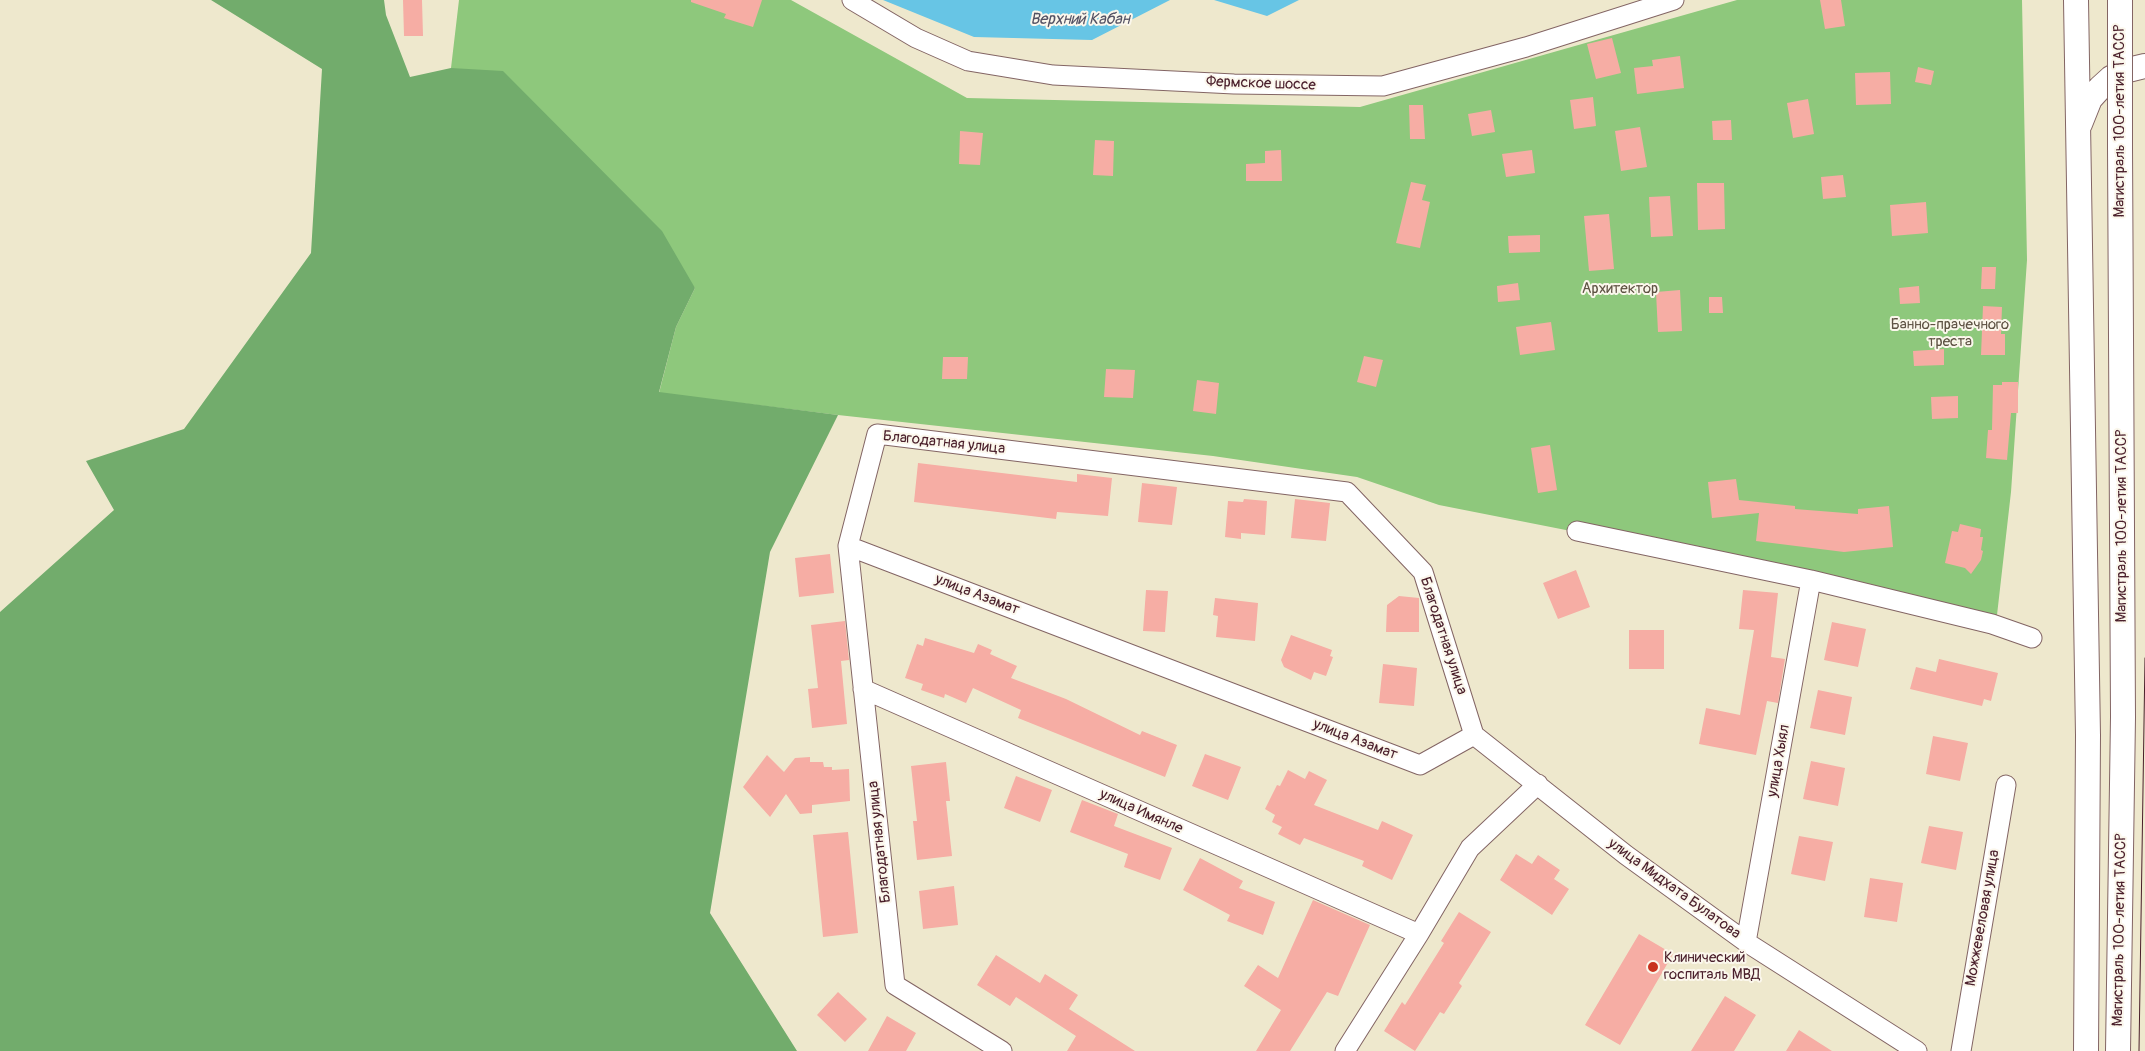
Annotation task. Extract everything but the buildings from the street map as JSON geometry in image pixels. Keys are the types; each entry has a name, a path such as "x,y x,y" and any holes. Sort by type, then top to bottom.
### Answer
{"main road":[{"path":"2076,0 2088,735 2086,1051"},
{"name":"Магистраль 100-летия ТАССР","path":"2118,1051 2123,717 2120,0"},
{"path":"2078,141 2079,127 2084,112 2100,88 2111,78 2124,71 2145,66"}],"street":[{"name":"Фермское шоссе","path":"852,0 916,38 968,61 1053,74 1234,84 1382,86 1526,47 1674,0"},
{"name":"Благодатная улица","path":"1002,1051 895,984 848,546 877,434 1347,492 1422,572 1474,735"},
{"path":"1577,532 1811,580 1992,624 2032,638"},
{"name":"улица Азамат","path":"848,546 1420,764 1474,735"},
{"name":"улица Хыял","path":"1746,942 1811,580"},
{"name":"улица Имянле","path":"863,689 1419,934"},
{"path":"1345,1051 1419,934 1470,848 1538,784 1474,735"},
{"name":"улица Мидхата Булатова","path":"1538,784 1626,855 1746,942 1917,1051"},
{"name":"Можжевеловая улица","path":"1961,1051 2006,785"}],"green space":[{"path":"211,0 384,0 386,15 410,77 451,68 503,71 662,231 695,288 676,327 659,392 838,415 770,552 710,913 797,1051 0,1051 0,612 114,510 86,461 184,429 311,253 322,69"},
{"path":"459,0 791,0 967,98 1360,107 1737,0 2022,0 2027,260 2011,492 1997,615 1439,505 1357,477 1213,456 838,415 659,393 676,327 695,288 451,68"}],"water":[{"name":"Верхний Кабан","path":"883,0 1170,0 1092,40 974,37"},
{"path":"1214,0 1299,0 1267,16"}],"tram line":[{"path":"2139,1051 2145,658"}],"place":[{"name":"Клинический госпиталь МВД","path":"1653,967"}],"park label":[{"name":"Архитектор","path":"1620,289"},
{"name":"Банно-прачечного треста","path":"1950,334"}]}
